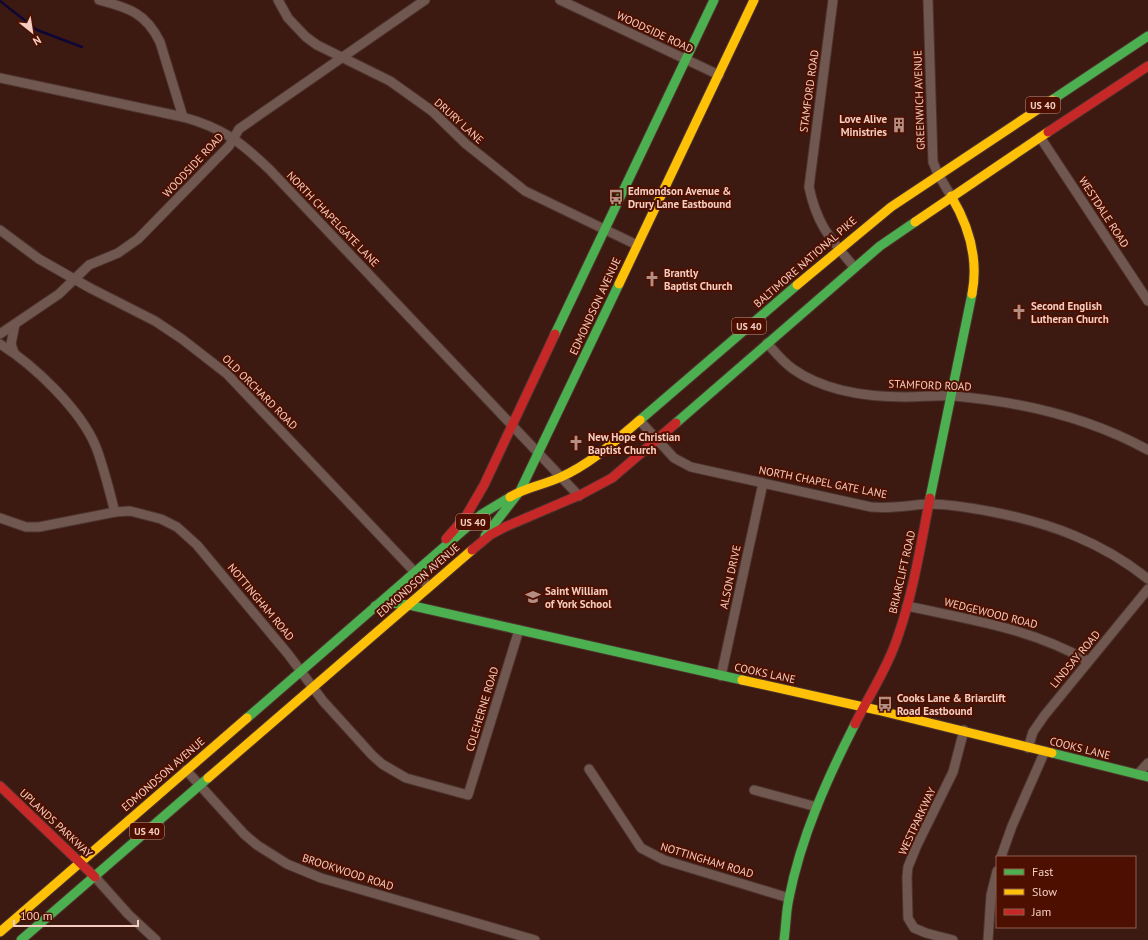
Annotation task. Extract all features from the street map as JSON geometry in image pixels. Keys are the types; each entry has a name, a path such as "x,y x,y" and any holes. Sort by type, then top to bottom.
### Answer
{"main road":[{"name":"EDMONDSON AVENUE","path":"0,932 429,559 470,510 484,485 606,230 714,0"},
{"name":"EDMONDSON AVENUE","path":"21,940 409,605 473,548 498,520 520,491 539,453 754,0"},
{"name":"BALTIMORE NATIONAL PIKE","path":"429,559 482,514 520,491 561,477 597,457 839,248 891,207 938,174 1148,36"},
{"name":"US 40","path":"473,548 505,526 579,496 612,478 854,267 898,232 1148,66"},
{"name":"BRIARCLIFT ROAD","path":"784,940 790,898 800,855 817,807 836,761 891,652 907,606 952,396 974,283 975,262 971,236 962,214 951,196"},
{"name":"COOKS LANE","path":"375,606 390,603 409,605 964,730 1028,748 1148,777"},
{"name":"UPLANDS PARKWAY","path":"0,786 95,877"}],"street":[{"path":"100,0 134,10 154,30 160,42 183,117"},
{"name":"DRURY LANE","path":"278,0 296,28 317,45 381,75 426,107 466,144 525,191 637,245"},
{"name":"WOODSIDE ROAD","path":"0,334 59,294 89,265 118,253 138,239 229,146 239,129 425,0"},
{"name":"WOODSIDE ROAD","path":"560,0 719,75"},
{"name":"STAMFORD ROAD","path":"833,0 809,187 817,216 854,267"},
{"name":"GREENWICH AVENUE","path":"928,0 933,162 951,196"},
{"name":"NORTH CHAPELGATE LANE","path":"0,78 183,117 209,125 234,138 270,170 579,496"},
{"name":"WESTDALE ROAD","path":"1040,137 1148,301"},
{"name":"OLD ORCHARD ROAD","path":"0,230 27,251 74,279 155,321 182,339 227,374 429,587"},
{"path":"14,353 11,344 15,324"},
{"name":"STAMFORD ROAD","path":"767,343 782,360 803,376 844,390 888,397 952,396 1014,404 1062,414 1113,432 1148,450"},
{"path":"0,344 14,353 65,399 82,421 95,445 100,459 114,512"},
{"name":"NORTH CHAPEL GATE LANE","path":"640,421 668,452 682,463 762,483 871,507 898,508 929,504 975,508 1051,527 1086,540 1131,565 1148,579"},
{"name":"ALSON DRIVE","path":"721,676 762,483"},
{"name":"NOTTINGHAM ROAD","path":"0,518 26,527 39,527 114,512 130,511 161,519 185,534 202,551 361,745 382,764 406,778 468,795"},
{"name":"LINDSAY ROAD","path":"1028,748 1039,722 1148,589"},
{"name":"WEDGEWOOD ROAD","path":"907,606 1017,630 1050,642 1088,661"},
{"name":"COLEHERNE ROAD","path":"468,795 519,630"},
{"name":"WESTPARKWAY","path":"953,940 918,931 911,924 907,912 908,867 953,772 964,730"},
{"path":"1001,856 1012,826 1045,751"},
{"path":"1138,774 1148,763"},
{"name":"NOTTINGHAM ROAD","path":"589,769 632,836 641,848 647,852 664,860 790,898"},
{"name":"BROOKWOOD ROAD","path":"186,770 244,834 266,851 287,864 322,878 535,940"},
{"path":"754,790 817,807"},
{"path":"988,940 991,895 996,875"},
{"path":"95,877 128,914 156,940"}],"waterway":[{"path":"0,1 37,30 82,47"}],"traffic: fast":[{"path":"555,334 714,0"},
{"path":"1052,100 1148,36"},
{"path":"676,423 880,246 915,222"},
{"path":"485,536 520,491 619,284"},
{"path":"640,420 797,285"},
{"path":"930,498 972,294"},
{"path":"247,718 482,514 510,497"},
{"path":"375,606 390,603 409,605 742,680"},
{"path":"784,940 788,903 800,853 825,787 855,724"},
{"path":"1052,753 1148,777"},
{"path":"21,940 208,778"}],"traffic: slow":[{"path":"619,284 754,0"},
{"path":"797,285 891,207 1052,100"},
{"path":"915,222 1048,132"},
{"path":"951,196 963,219 971,243 974,268 972,294"},
{"path":"510,497 522,491 561,477 583,465 603,451 640,420"},
{"path":"208,778 472,550"},
{"path":"742,680 877,710 1052,753"},
{"path":"0,932 247,718"}],"traffic: jam":[{"path":"1048,132 1148,66"},
{"path":"446,539 466,516 484,485 555,334"},
{"path":"472,550 490,535 505,527 582,494 612,478 676,423"},
{"path":"855,724 885,668 899,633 913,583 930,498"},
{"path":"0,786 95,877"}],"place":[{"name":"Love Alive Ministries","path":"899,125"},
{"name":"Edmondson Avenue & Drury Lane Eastbound","path":"616,197"},
{"name":"Brantly Baptist Church","path":"652,279"},
{"name":"Second English Lutheran Church","path":"1019,312"},
{"name":"New Hope Christian Baptist Church","path":"576,443"},
{"name":"Saint William of York School","path":"533,597"},
{"name":"Cooks Lane & Briarclift Road Eastbound","path":"885,704"}]}
